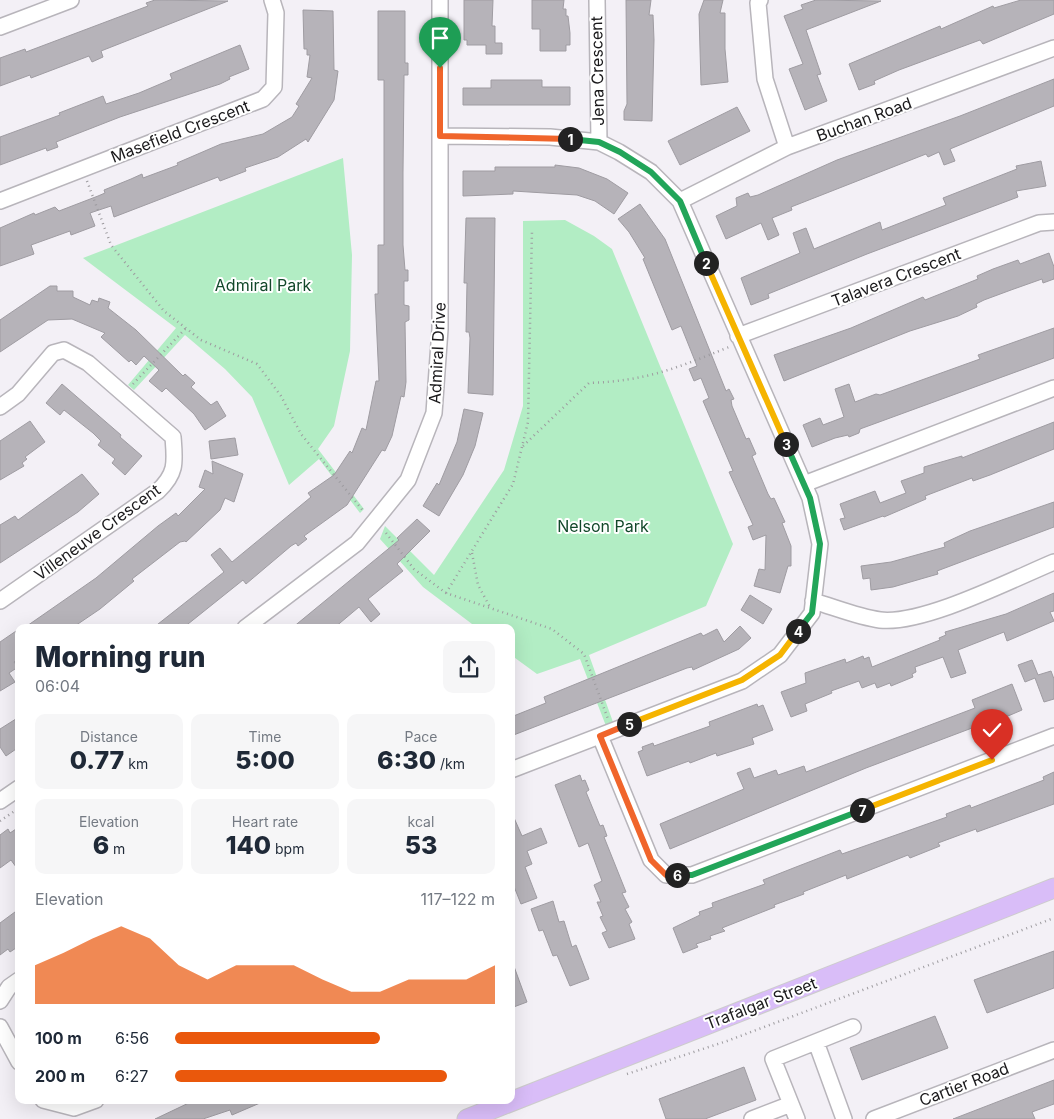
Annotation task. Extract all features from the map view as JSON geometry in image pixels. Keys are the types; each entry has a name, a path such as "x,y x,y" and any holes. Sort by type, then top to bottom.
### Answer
{"main road":[{"name":"Trafalgar Street","path":"515,1100 1054,888"},
{"name":"Trafalgar Street","path":"467,1119 505,1104"}],"street":[{"path":"0,27 71,0"},
{"name":"Masefield Crescent","path":"0,201 263,99 274,87 276,13 272,0"},
{"name":"Admiral Drive","path":"251,624 356,542 374,522 408,480 434,413 440,329 440,0"},
{"name":"Jena Crescent","path":"597,0 599,142"},
{"path":"760,0 758,3 765,79 787,147"},
{"name":"Buchan Road","path":"680,201 787,147 1054,48"},
{"path":"440,136 550,137 599,142 620,152 651,172 680,201 734,341 810,498 820,544 812,613 780,655 742,680 515,768"},
{"name":"Talavera Crescent","path":"734,341 1039,223 1054,222"},
{"name":"Villeneuve Crescent","path":"0,407 18,394 53,353 64,350 88,363 173,437 175,465 168,481 158,491 0,602"},
{"path":"804,484 1054,388"},
{"path":"813,601 879,620 898,620 926,615 1054,562"},
{"path":"600,736 651,860 666,875 692,875 1054,736"},
{"path":"0,801 15,791"},
{"path":"0,1001 9,987 15,983"},
{"path":"0,1027 15,1055"},
{"path":"797,1119 774,1059 853,1027"},
{"path":"816,1042 844,1119"},
{"name":"Cartier Road","path":"874,1119 1054,1050"},
{"path":"58,1104 74,1108 85,1104"},
{"path":"752,1119 791,1104"}],"path":[{"path":"85,177 111,245 164,311 201,340 257,364 281,396 301,434 374,522"},
{"path":"446,593 513,484 528,422 532,230"},
{"path":"124,394 186,328"},
{"path":"522,447 589,383 623,382 664,373 734,341"},
{"path":"386,533 414,569 446,593 552,629 584,654 608,718"},
{"path":"471,552 478,584 490,608"},
{"path":"0,821 15,811"},
{"path":"622,1076 727,1041 1054,918"}],"green space":[{"name":"Admiral Park","path":"343,158 352,255 350,351 334,426 318,449 364,509 360,513 319,459 289,485 252,397 225,369 185,335 134,390 128,385 176,328 83,258"},
{"name":"Nelson Park","path":"565,220 594,236 612,249 733,544 706,606 589,655 613,722 606,726 580,659 537,674 515,658 515,624 472,624 423,587 380,539 385,526 434,575 504,470 523,406 523,221"}],"building":[{"path":"155,0 228,1 101,51 103,57 92,62 89,56 31,78 30,75 0,86 0,58 25,49 26,52 148,6 146,3"},
{"path":"464,0 493,0 492,26 495,26 495,43 502,43 502,54 486,54 486,45 467,45 467,40 464,40"},
{"path":"532,0 564,0 563,9 566,9 570,33 570,45 566,45 566,51 540,51 540,29 532,29"},
{"path":"626,0 651,0 649,15 653,15 654,40 652,121 624,120 624,111 627,104"},
{"path":"704,0 723,0 720,13 725,13 725,49 728,82 701,85 699,14"},
{"path":"816,0 881,1 806,30 821,74 817,75 827,101 805,110 789,69 803,64 784,16 803,9 801,5"},
{"path":"1021,0 1054,0 1054,14 983,44 980,40 899,70 874,81 875,84 859,90 849,64 940,26 941,29 993,6 994,8"},
{"path":"303,10 333,11 334,70 338,71 334,100 308,142 306,139 278,157 245,168 246,171 220,181 218,177 114,217 111,206 90,213 95,226 71,235 70,231 31,245 34,254 0,266 0,228 34,213 35,215 55,207 59,211 105,193 104,190 142,174 143,178 178,165 177,163 221,144 263,134 292,117 299,106 296,104 312,78 307,77 310,55 307,55 307,49 304,49"},
{"path":"378,11 405,11 405,63 408,63 408,75 404,75 403,245 405,270 408,270 408,281 404,281 404,305 409,306 409,320 405,322 406,382 404,397 401,396 392,436 385,451 382,450 347,505 304,536 307,539 298,546 296,543 291,546 246,584 243,580 188,624 158,624 224,572 211,555 220,548 232,562 311,497 308,493 334,475 350,451 352,453 362,428 366,430 376,381 379,381 375,294 378,294 378,245 384,245 384,80 378,80"},
{"path":"240,45 249,69 229,77 230,79 220,84 120,117 56,142 58,147 47,151 46,148 0,165 0,137 60,115 59,113 103,96 106,104 139,93 172,79 170,74"},
{"path":"1054,79 1054,106 950,149 955,161 944,165 939,152 928,157 926,154 791,207 792,210 772,218 779,235 768,240 761,223 726,239 716,216 737,206 736,198 748,193 750,197 758,195 837,160 960,116"},
{"path":"491,80 542,80 542,87 570,87 570,105 463,105 463,88 491,88"},
{"path":"737,107 750,131 680,165 668,141"},
{"path":"1041,161 1046,186 1016,191 1018,197 768,294 769,298 751,305 741,278 800,253 793,233 806,228 814,249 880,222 882,230 946,205 943,198 1017,169 1016,166"},
{"path":"555,165 579,168 607,179 628,193 614,214 595,201 577,195 513,191 513,194 463,196 463,171 495,171 495,167 555,167"},
{"path":"640,204 665,239 726,391 729,389 734,399 731,400 732,406 746,439 749,438 756,454 752,456 768,494 771,499 774,498 785,522 782,523 791,546 791,566 788,566 780,593 754,586 759,569 765,570 766,535 753,540 748,527 753,525 729,472 733,471 703,401 709,398 701,378 694,381 689,369 697,366 681,326 672,330 643,259 645,258 629,232 618,219"},
{"path":"466,218 495,218 493,395 468,393 470,338 469,332 466,332 467,283 464,283"},
{"path":"1049,253 1054,267 1054,279 1043,283 1042,279 984,300 976,304 977,307 958,316 910,331 784,381 774,355 851,328 923,297 925,300 978,279 977,276 993,269 1018,260 1020,264"},
{"path":"50,286 57,286 57,291 73,291 73,297 90,305 92,300 98,302 99,298 110,302 108,308 136,330 183,376 185,374 195,383 191,387 211,405 217,401 226,416 205,430 194,414 166,388 162,392 149,381 159,370 144,356 136,365 131,360 129,362 101,337 105,333 72,319 48,320 0,352 0,320"},
{"path":"1054,328 1054,358 860,429 859,433 849,437 848,435 835,438 812,447 803,425 820,418 823,425 844,417 835,389 849,384 855,402 876,394 880,395 980,359 978,355"},
{"path":"62,384 121,435 120,437 142,456 125,475 112,463 115,459 98,445 101,441 93,433 64,410 60,415 46,403"},
{"path":"464,409 483,413 475,446 463,475 439,516 423,506 437,483 439,485 457,442"},
{"path":"30,421 45,442 25,457 27,459 22,463 24,466 0,480 0,441"},
{"path":"1054,422 1054,449 990,475 973,481 972,478 925,496 926,499 884,517 844,530 840,519 845,518 840,504 875,491 880,503 906,493 901,481 924,473 924,467 962,456 962,458"},
{"path":"235,438 238,455 211,459 209,441"},
{"path":"212,461 243,474 234,502 225,498 220,510 186,542 180,542 132,579 134,581 100,609 78,624 30,624 96,578 158,526 176,513 178,516 205,489 199,487 205,470 213,474"},
{"path":"82,474 99,494 78,512 0,563 0,525 15,516 18,520"},
{"path":"1054,502 1054,527 937,571 938,574 893,587 871,590 870,578 863,579 861,566 891,562 945,547 944,543 970,531"},
{"path":"417,519 430,531 397,564 403,571 368,599 380,614 371,622 359,607 339,624 297,624 399,540 397,538"},
{"path":"1054,593 1054,611 1050,612 1054,621 1007,641 1004,632 958,650 966,673 951,678 943,657 915,667 916,672 912,674 913,677 891,686 890,683 877,688 875,683 862,688 859,681 831,691 832,693 805,704 807,711 791,717 781,692 806,683 805,673 845,659 846,663 863,656 864,659 869,657 872,667 940,640 939,638 946,635 945,632 1006,614"},
{"path":"750,595 772,609 763,624 741,610"},
{"path":"740,626 751,638 739,649 693,670 692,667 687,668 515,734 515,715 546,703 544,697 701,633 703,636 717,629 724,642"},
{"path":"15,632 15,669 9,673 15,682 0,691 0,642"},
{"path":"1032,660 1038,675 1051,671 1054,679 1054,699 1044,702 1035,678 1025,682 1018,665"},
{"path":"1012,684 1022,710 973,731 972,728 866,768 670,849 660,824 744,789 737,773 750,768 754,778 776,770 778,775 804,766 806,772 975,708 972,700"},
{"path":"757,704 758,707 763,705 773,730 752,738 754,744 717,756 716,753 690,763 689,761 647,776 638,752 643,750 642,747 653,743 654,746 710,726 709,722"},
{"path":"15,720 15,750 6,756 0,747 0,729"},
{"path":"1054,772 1054,804 977,832 976,829 938,843 940,846 910,858 908,855 847,879 846,875 803,892 804,894 774,905 775,907 722,928 725,931 710,936 711,939 696,944 698,947 683,953 673,928 700,915 699,912 713,907 712,903 765,884 763,880 840,850 842,854 947,817 946,814 970,805 971,808 1044,780 1043,777"},
{"path":"580,775 582,781 585,780 589,790 586,792 600,826 603,825 607,836 604,837 626,892 622,893 629,907 625,909 632,922 629,924 635,939 609,948 602,933 607,931 600,917 603,916 597,902 601,902 594,885 602,881 588,843 579,847 555,785"},
{"path":"515,820 522,836 541,828 547,843 527,851 532,864 525,867 537,898 521,904 515,889"},
{"path":"8,829 10,833 15,830 15,866 11,860 0,868 0,835"},
{"path":"553,901 559,922 564,921 572,947 576,945 589,979 570,986 557,955 553,956 543,930 539,931 531,909"},
{"path":"15,912 15,949 10,952 8,949 0,955 0,923"},
{"path":"1054,951 1054,988 987,1013 974,980"},
{"path":"515,969 527,1002 515,1006"},
{"path":"935,1016 948,1048 862,1080 850,1048"},
{"path":"744,1067 756,1100 705,1119 666,1119 659,1099"},
{"path":"1054,1080 1054,1104 1032,1112 1035,1119 953,1119"},
{"path":"187,1104 258,1104 232,1115 230,1110 203,1119 155,1119"}],"route":[{"path":"440,68 440,136 550,137 599,142 620,152 651,172 680,201 810,498 820,544 812,613 780,655 742,680 600,736 651,860 666,875 692,875 992,760"}]}
